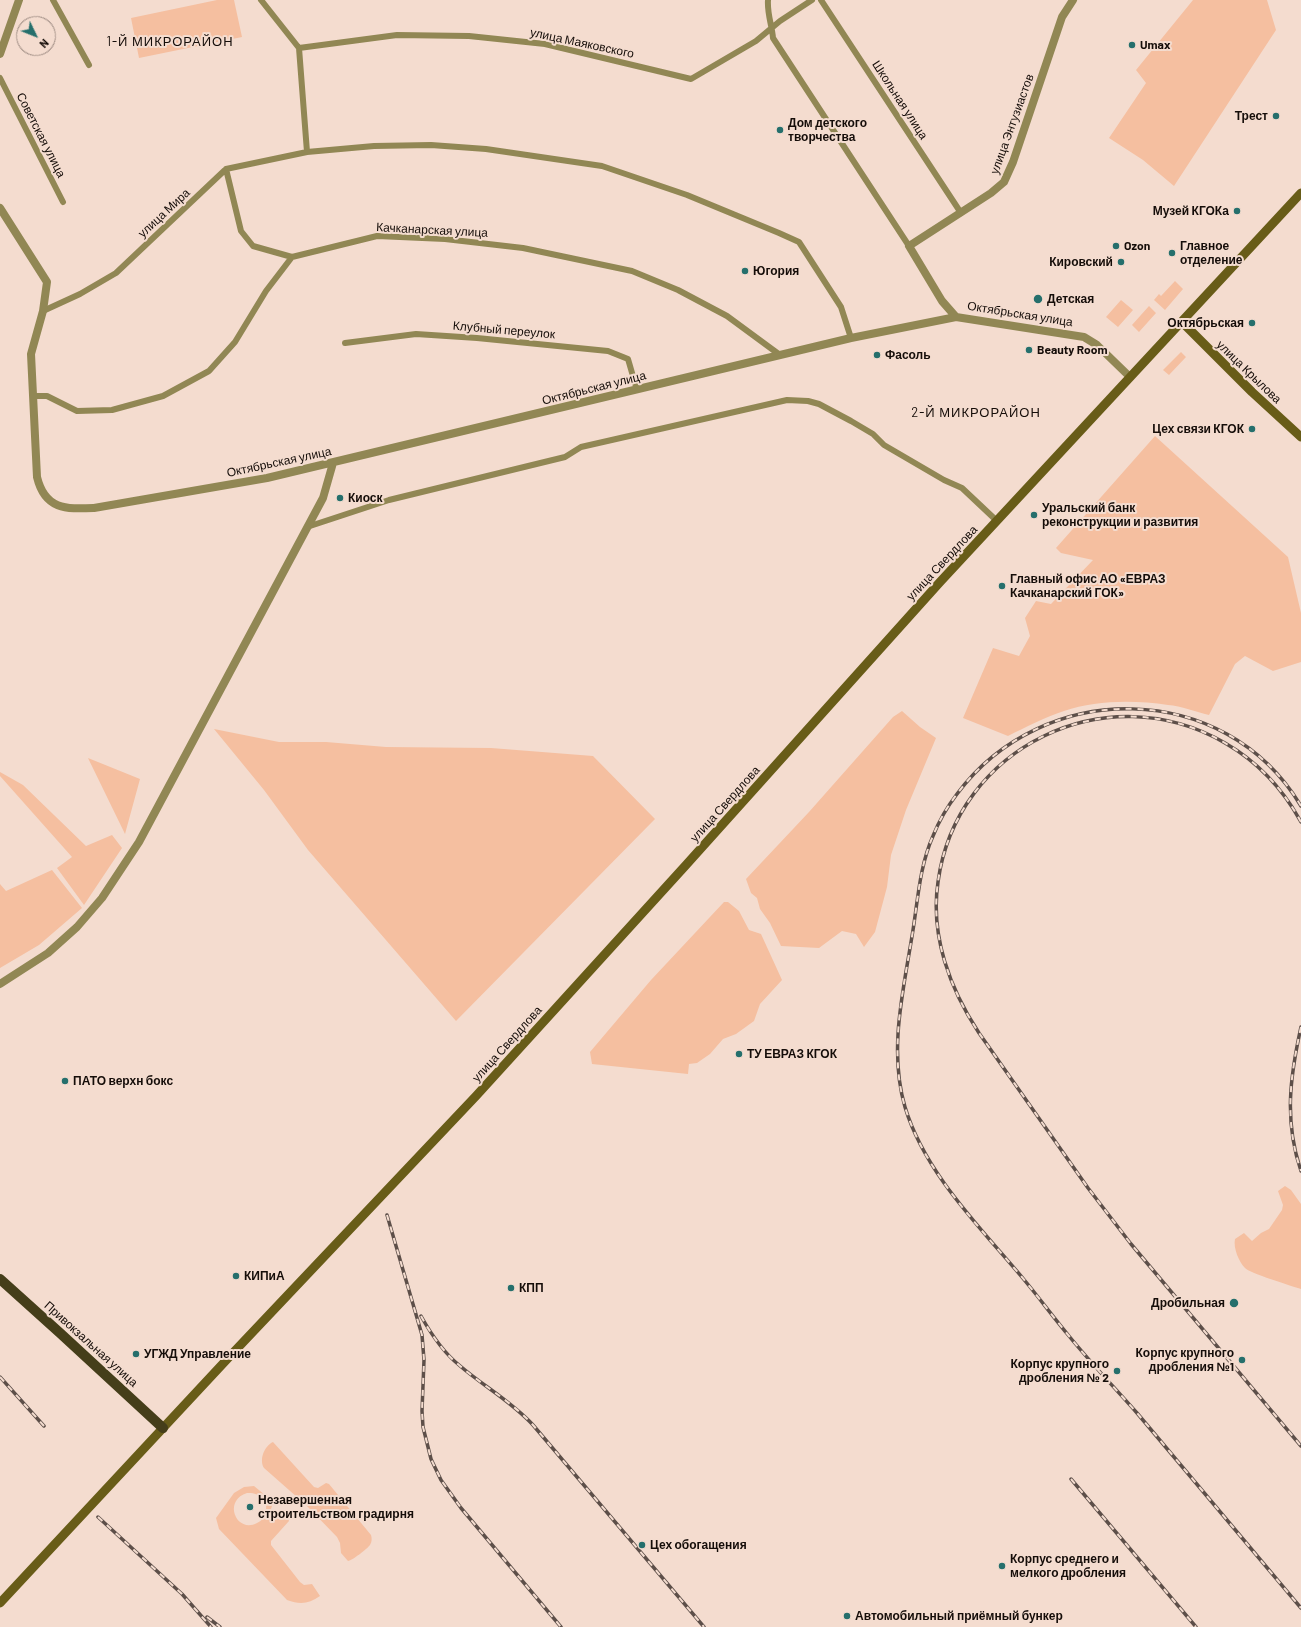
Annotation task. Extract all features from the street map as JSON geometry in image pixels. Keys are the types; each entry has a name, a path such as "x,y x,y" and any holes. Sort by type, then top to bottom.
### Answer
{"main road":[{"name":"улица Свердлова","path":"0,1603 476,1096 940,582 1301,193"},
{"name":"улица Крылова","path":"1182,322 1301,437"},
{"name":"Привокзальная улица","path":"0,1279 163,1428"}],"street":[{"path":"0,54 19,0"},
{"path":"53,0 89,65"},
{"path":"261,0 299,48 307,152"},
{"path":"768,0 767,11 773,38 909,246 942,301 956,316"},
{"name":"улица Маяковского","path":"299,48 397,35 469,36 545,44 691,79 756,41 780,21 812,0"},
{"name":"Школьная улица","path":"822,0 961,213"},
{"name":"улица Энтузиастов","path":"909,246 961,213 1004,182 1013,162 1062,17 1073,0"},
{"name":"Советская улица","path":"0,78 63,202"},
{"path":"0,208 48,282 43,311 31,354 33,396 47,396 77,411 112,410 163,396 209,371 235,342 266,291 292,257 253,246 241,231 226,168 307,152 374,146 431,145 486,149 602,166 687,195 799,242 840,307 851,338"},
{"name":"улица Мира","path":"43,311 80,294 116,273 226,168"},
{"name":"Качканарская улица","path":"292,257 377,236 445,239 523,248 632,271 678,290 727,316 780,355"},
{"name":"Октябрьская улица","path":"33,396 37,477 39,488 49,501 66,509 94,508 267,478 851,338 956,316 1084,337 1097,344 1130,377"},
{"name":"Клубный переулок","path":"345,343 416,334 476,338 608,351 628,359 637,390"},
{"path":"307,527 389,500 565,457 581,447 787,400 808,401 819,404 851,421 872,434 884,445 944,480 962,488 997,521"},
{"path":"0,984 48,953 77,927 102,898 138,842 323,498 333,463"}],"shaded area":[{"path":"217,0 234,0 242,37 139,58 131,18"},
{"path":"1193,0 1267,0 1276,30 1174,186 1143,160 1109,138 1146,83 1136,70"},
{"path":"1175,281 1183,289 1165,310 1154,300 1159,294 1161,296"},
{"path":"1121,300 1133,310 1118,327 1106,317"},
{"path":"1149,306 1156,313 1139,332 1132,325"},
{"path":"1181,352 1186,357 1169,375 1163,370"},
{"path":"1155,436 1288,557 1301,613 1301,662 1273,671 1245,656 1235,664 1209,715 1155,703 1102,703 1076,707 1057,713 1008,736 963,718 993,648 1019,656 1030,636 1025,618 1036,601 1051,604 1093,560 1061,553 1056,548"},
{"path":"902,711 920,727 936,738 906,810 891,855 887,887 875,932 864,947 856,934 842,931 819,948 781,946 770,923 760,909 757,898 751,893 746,879 809,812 893,717"},
{"path":"214,729 279,742 326,742 386,747 491,748 593,756 655,819 456,1021 308,850 264,790"},
{"path":"88,758 140,779 125,834"},
{"path":"0,772 23,785 86,846 112,835 122,848 84,905 57,868 72,857 0,776"},
{"path":"52,870 82,908 39,945 0,968 0,884 6,891"},
{"path":"724,902 728,902 739,911 749,930 761,934 782,980 760,1004 754,1021 736,1034 723,1039 710,1054 697,1063 689,1064 688,1074 592,1064 590,1052 651,980"},
{"path":"1285,1186 1291,1190 1301,1204 1301,1289 1248,1270 1245,1268 1237,1255 1235,1246 1235,1239 1244,1233 1252,1241 1261,1233 1269,1229 1282,1210 1283,1205 1278,1191"},
{"path":"273,1442 314,1487 318,1488 326,1483 329,1484 371,1535 371,1544 363,1552 348,1561 341,1553 340,1543 337,1537 306,1505 264,1468 262,1461 263,1454 267,1447"},
{"path":"254,1486 271,1500 273,1503 271,1509 282,1519 288,1518 289,1521 271,1541 271,1545 300,1582 304,1585 312,1584 320,1596 312,1601 304,1603 296,1603 287,1600 219,1529 216,1518 234,1493 244,1487","holes":["247,1493 258,1495 264,1500 266,1513 262,1520 250,1525 243,1524 238,1520 234,1509 235,1503 239,1497"]}],"railway":[{"path":"1301,806 1268,764 1227,734 1181,716 1133,709 1084,713 1036,729 993,756 957,794 935,830 925,858 920,882 902,996 898,1041 900,1085 905,1107 914,1132 940,1178 956,1200 1026,1282 1077,1346 1137,1413 1301,1608"},
{"path":"1301,822 1286,798 1269,777 1237,750 1225,743 1180,724 1133,717 1087,721 1044,736 1006,760 974,794 951,834 938,882 936,902 940,942 951,980 959,998 979,1033 1088,1188 1131,1244 1301,1446"},
{"path":"1301,1027 1294,1064 1290,1099 1292,1134 1301,1171"},
{"path":"387,1215 422,1335 424,1360 422,1411 423,1427 431,1459 441,1480 461,1508 561,1627"},
{"path":"421,1316 438,1342 453,1360 468,1373 516,1408 533,1425 704,1627"},
{"path":"0,1377 44,1426"},
{"path":"1071,1479 1196,1627"},
{"path":"98,1517 182,1594 211,1627"},
{"path":"207,1617 220,1627"}],"place":[{"name":"Umax","path":"1132,45"},
{"name":"Трест","path":"1276,116"},
{"name":"Дом детского творчества","path":"780,130"},
{"name":"Музей КГОКа","path":"1237,211"},
{"name":"Ozon","path":"1116,246"},
{"name":"Главное отделение","path":"1172,253"},
{"name":"Кировский","path":"1121,262"},
{"name":"Югория","path":"745,271"},
{"name":"Детская","path":"1038,299"},
{"name":"Октябрьская","path":"1252,323"},
{"name":"Beauty Room","path":"1029,350"},
{"name":"Фасоль","path":"877,355"},
{"name":"Цех связи КГОК","path":"1252,429"},
{"name":"Киоск","path":"340,498"},
{"name":"Уральский банк реконструкции и развития","path":"1034,515"},
{"name":"Главный офис АО «ЕВРАЗ Качканарский ГОК»","path":"1002,586"},
{"name":"ТУ ЕВРАЗ КГОК","path":"739,1054"},
{"name":"ПАТО верхн бокс","path":"65,1081"},
{"name":"КИПиА","path":"236,1276"},
{"name":"КПП","path":"511,1288"},
{"name":"Дробильная","path":"1234,1303"},
{"name":"УГЖД Управление","path":"136,1354"},
{"name":"Корпус крупного дробления №1","path":"1242,1360"},
{"name":"Корпус крупного дробления № 2","path":"1117,1371"},
{"name":"Незавершенная строительством градирня","path":"250,1507"},
{"name":"Цех обогащения","path":"642,1545"},
{"name":"Корпус среднего и мелкого дробления","path":"1002,1566"},
{"name":"Автомобильный приёмный бункер","path":"847,1616"}],"district":[{"name":"1-Й МИКРОРАЙОН","path":"170,42"},
{"name":"2-Й МИКРОРАЙОН","path":"976,413"}]}
